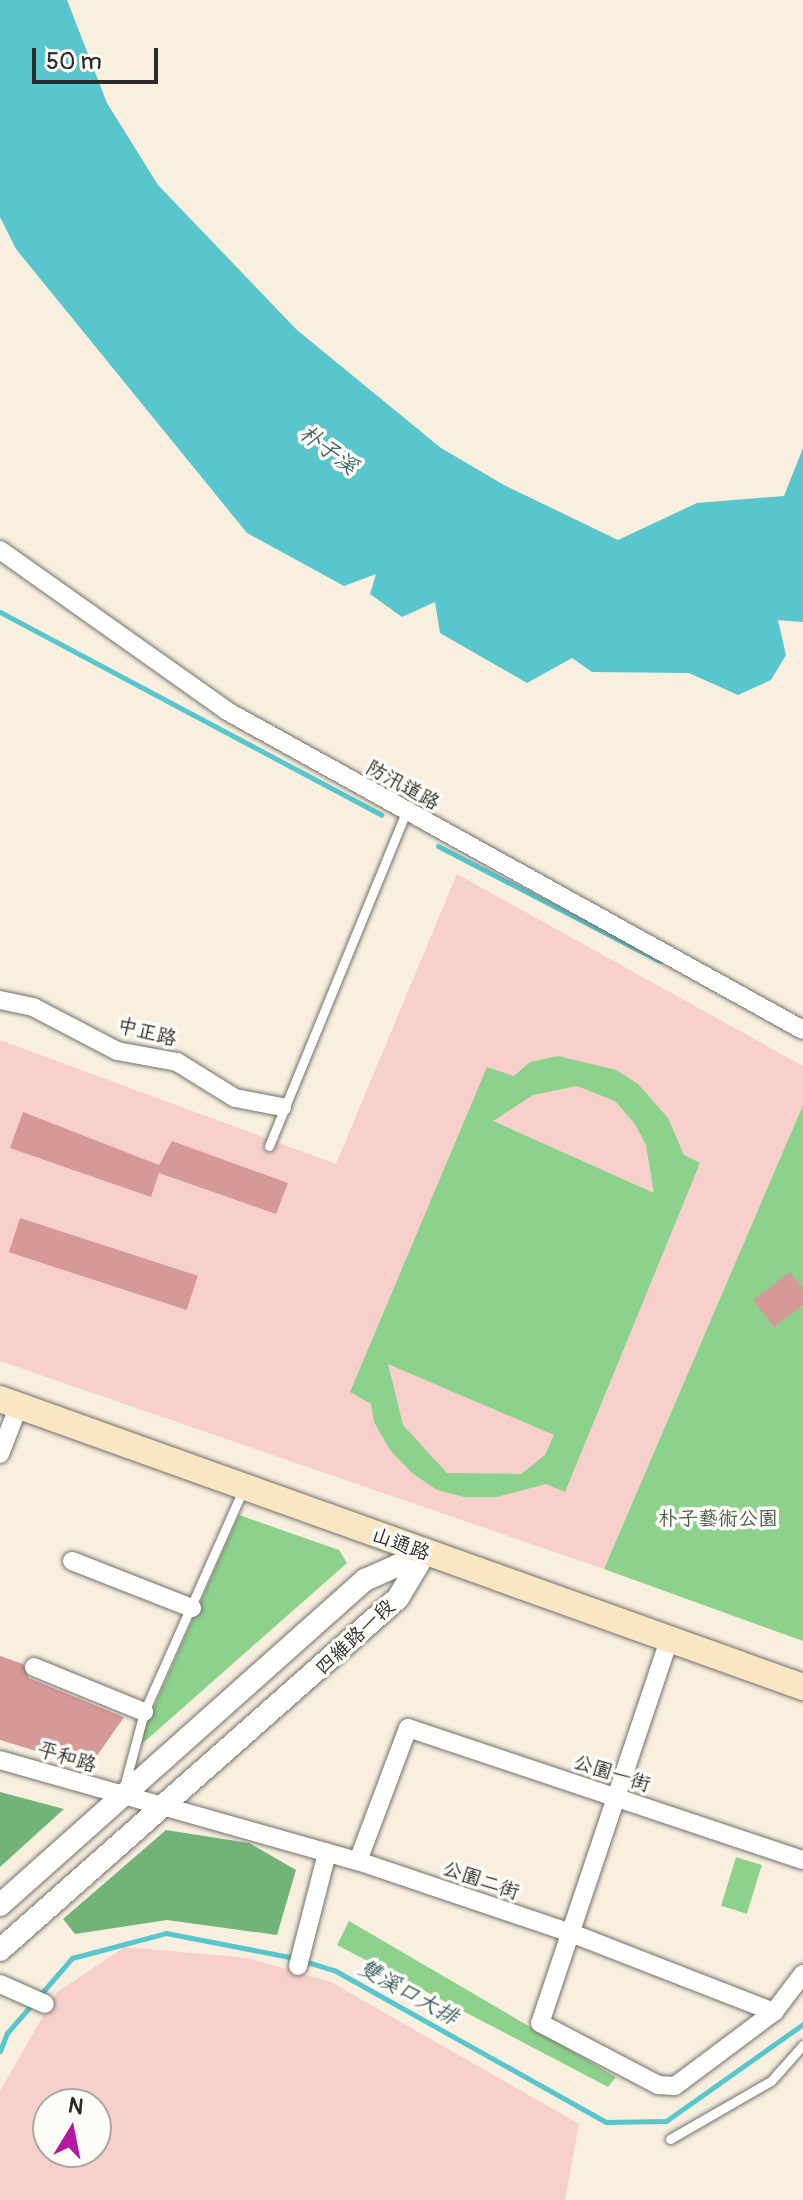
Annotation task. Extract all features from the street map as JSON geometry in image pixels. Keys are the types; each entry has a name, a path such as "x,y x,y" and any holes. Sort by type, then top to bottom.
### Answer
{"main road":[{"name":"山通路","path":"9,1402 803,1687"}],"street":[{"name":"防汛道路","path":"0,550 227,711 803,1030"},
{"name":"中正路","path":"0,1000 33,1007 117,1051 177,1062 235,1098 282,1107"},
{"path":"0,1454 9,1402"},
{"name":"四維路一段","path":"0,1905 365,1580 425,1553"},
{"name":"四維路一段","path":"0,1950 167,1808 398,1598 425,1553"},
{"path":"72,1561 192,1608"},
{"path":"669,1640 540,2023 658,2085 675,2086 774,2012 803,1974"},
{"path":"34,1667 144,1712"},
{"name":"公園一街","path":"358,1861 408,1728 803,1860"},
{"name":"平和路","path":"0,1760 122,1796"},
{"name":"公園二街","path":"122,1796 358,1861 571,1933 774,2012"},
{"path":"298,1966 327,1853"},
{"path":"0,1984 45,2004"}],"lane":[{"path":"269,1146 282,1107 406,812"},
{"path":"122,1796 144,1712 245,1487"},
{"path":"670,2139 771,2081 803,2045"}],"shaded area":[{"path":"457,874 803,1066 803,1105 604,1569 0,1361 0,1040 336,1164"},
{"path":"125,1947 248,1958 331,1982 579,2124 565,2200 0,2200 0,2091 57,1992"}],"green space":[{"path":"558,1056 616,1070 638,1084 668,1118 684,1155 700,1163 565,1492 546,1484 497,1497 464,1497 437,1490 412,1473 390,1450 374,1422 371,1404 350,1392 487,1067 514,1076 530,1062","holes":["577,1086 615,1101 635,1124 646,1145 654,1193 493,1121 533,1095","388,1364 554,1435 545,1455 521,1474 447,1473 403,1425"]},
{"name":"朴子藝術公園","path":"803,1105 803,1641 604,1569"},
{"path":"239,1515 339,1550 347,1563 135,1750"},
{"path":"0,1792 64,1809 0,1867"},
{"path":"166,1830 249,1843 296,1870 277,1935 167,1920 75,1934 63,1919"},
{"path":"736,1857 762,1865 747,1914 721,1906"},
{"path":"349,1921 616,2077 608,2087 337,1945"}],"water":[{"name":"朴子溪","path":"0,0 67,0 107,103 158,185 297,330 441,448 504,485 618,540 697,503 784,496 803,448 803,622 778,620 786,655 771,680 738,695 689,673 592,672 572,658 527,683 440,633 435,602 402,617 370,594 376,574 344,586 247,533 16,249 0,217"}],"building":[{"path":"23,1112 159,1165 172,1141 288,1183 276,1214 159,1173 151,1197 10,1148"},
{"path":"20,1218 198,1276 187,1310 9,1252"},
{"path":"790,1272 803,1288 803,1305 774,1327 753,1300"},
{"path":"0,1656 23,1664 29,1678 124,1717 89,1767 0,1740"}],"waterway":[{"path":"0,612 381,815"},
{"path":"438,846 660,961"},
{"name":"雙溪口大排","path":"40,1995 72,1958 166,1933 295,1958"},
{"name":"雙溪口大排","path":"304,1961 334,1970 606,2122 666,2121 803,2024"},
{"name":"雙溪口大排","path":"0,2051 7,2033 33,2003"}]}
